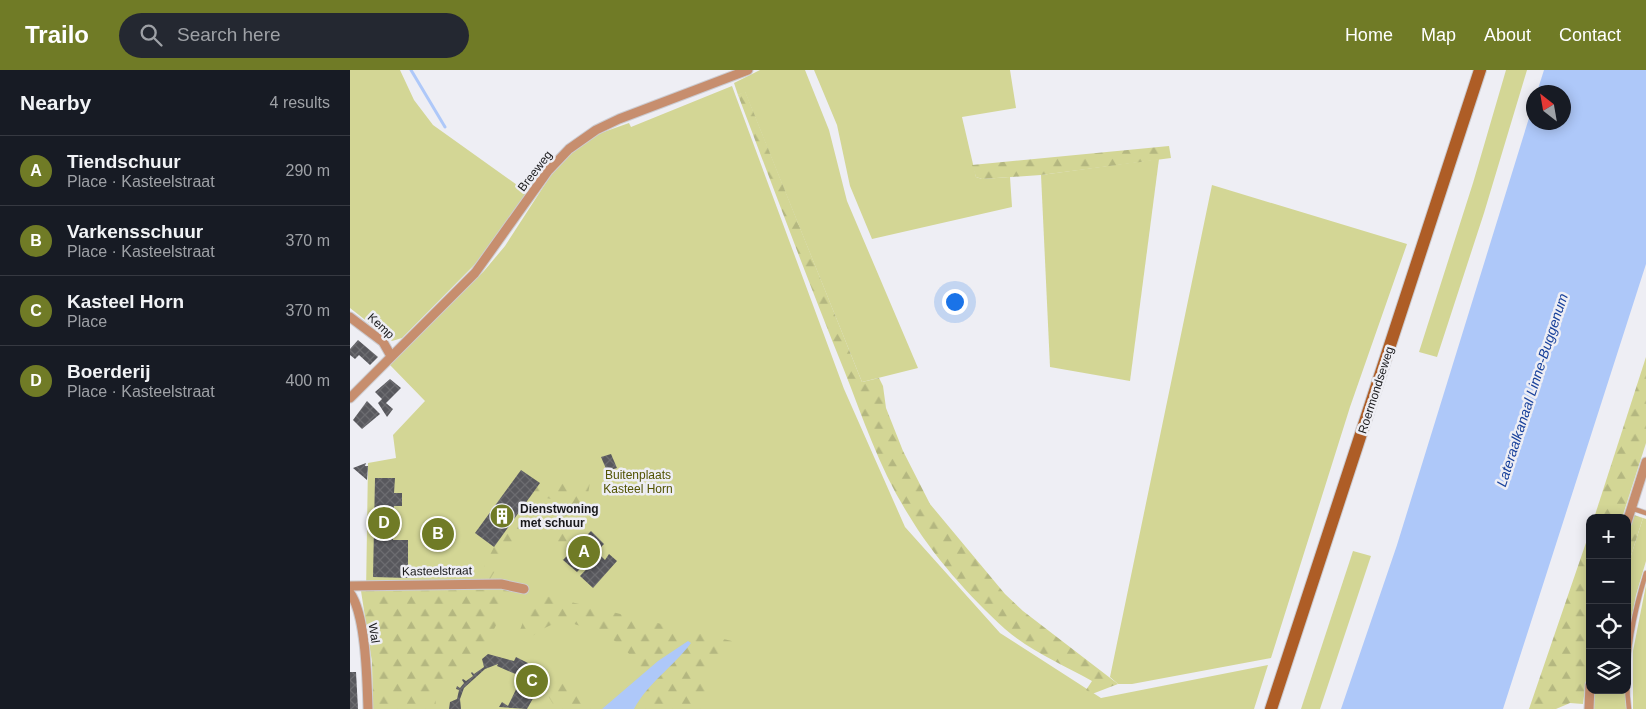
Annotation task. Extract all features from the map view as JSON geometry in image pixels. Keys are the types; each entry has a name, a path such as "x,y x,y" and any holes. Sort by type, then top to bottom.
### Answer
{"main road":[{"name":"Roermondseweg","path":"1271,709 1480,70"}],"street":[{"name":"Breeweg","path":"350,398 475,273 548,171 569,149 596,130 619,119 748,70"},
{"name":"Kemp","path":"350,317 383,342 392,356"},
{"path":"1629,514 1646,462"},
{"name":"Kasteelstraat","path":"350,586 501,584 524,589"},
{"name":"Wal","path":"350,593 356,601 361,629 369,709"},
{"path":"1589,709 1590,694"}],"lane":[{"path":"1631,508 1646,513"},
{"path":"1629,709 1629,658 1633,622 1646,573"}],"green space":[{"path":"350,70 400,70 414,100 433,125 527,192 488,251 402,338 392,341 350,308"},
{"path":"760,70 805,70 829,130 847,201 918,368 862,382 745,92 738,95 734,83"},
{"path":"814,70 1010,70 1016,108 962,117 976,177 982,179 1010,177 1012,207 872,239 850,186 837,125"},
{"path":"1506,70 1527,70 1484,213 1437,357 1419,352 1473,183"},
{"name":"Buitenplaats Kasteel Horn","path":"732,86 844,389 905,527 1000,633 1101,698 1268,665 1254,709 380,709 366,594 368,463 396,458 393,435 425,401 390,365 484,271 505,246 551,175 572,153 598,134 629,123 631,127"},
{"path":"745,91 862,382 879,378 883,386 886,408 903,451 930,504 1005,594 1023,611 1118,684 1092,694 1086,690 1092,681 1036,651 1015,637 952,575 918,530 889,480 873,444 803,267 738,95"},
{"path":"1169,146 1171,158 1041,175 982,179 976,177 972,165"},
{"path":"1159,159 1130,381 1050,367 1041,175"},
{"path":"1212,185 1407,244 1350,407 1271,658 1132,684 1118,684 1110,677"},
{"path":"1646,357 1646,443 1623,514 1595,514"},
{"path":"555,480 590,482 585,513 591,531 563,560 556,551 563,507 552,499 540,497 490,579 478,579 494,547 540,483"},
{"path":"1634,515 1643,518 1631,556 1631,524"},
{"path":"1643,518 1646,519 1646,561 1631,620 1631,559"},
{"path":"1586,543 1586,680 1583,704 1570,703 1556,709 1529,709"},
{"path":"1353,551 1371,556 1320,709 1301,709"},
{"path":"1646,585 1646,709 1633,709 1633,651"},
{"path":"513,590 487,642 472,657 446,676 440,685 436,695 436,709 373,709 372,662 361,591"},
{"path":"536,594 740,643 710,671 701,709 634,709 642,694 688,641 658,661 645,674 624,648 616,642 599,632 571,623 561,622 551,625 512,651 531,601"},
{"path":"558,675 584,694 597,709 556,709 547,694"},
{"path":"1594,694 1625,694 1626,709 1593,709"}],"water":[{"name":"Lateraalkanaal Linne-Buggenum","path":"1544,70 1646,70 1646,264 1503,709 1341,709 1397,545 1526,128 1526,130 1571,130 1571,85 1539,85"},
{"path":"688,641 691,643 646,691 634,709 602,709 658,661"}],"building":[{"path":"358,340 378,357 370,365 359,355 355,359 350,355 350,349"},
{"path":"390,379 401,388 386,403 393,409 387,417 378,403 382,399 375,392"},
{"path":"367,401 380,414 362,429 353,420"},
{"path":"611,454 617,468 607,471 601,457"},
{"path":"366,463 365,466 368,466 367,480 353,468"},
{"name":"Dienstwoning met schuur","path":"521,470 540,483 494,547 475,533"},
{"path":"375,478 395,478 394,493 402,493 402,506 394,506 393,540 408,540 408,578 373,577"},
{"path":"423,526 453,530 452,541 422,538"},
{"path":"591,531 604,544 577,572 563,560"},
{"path":"609,554 617,561 593,588 580,576 600,555 605,560"},
{"path":"488,654 514,661 516,657 528,663 525,668 544,679 527,709 499,707 502,702 508,706 522,677 497,666 498,664 485,669 464,688 460,699 461,709 449,709 450,702 457,699 459,690 456,689 457,686 460,688 464,683 463,679 466,681 473,676 472,672 474,674 484,667 482,659"},
{"path":"350,672 356,672 358,709 350,709"}],"waterway":[{"path":"411,70 445,127"}],"place":[{"name":"Dienstwoning met schuur","path":"502,516"},
{"name":"Boerderij","path":"384,523"},
{"name":"Varkensschuur","path":"438,534"},
{"name":"Tiendschuur","path":"584,552"},
{"name":"Kasteel Horn","path":"532,681"}]}
